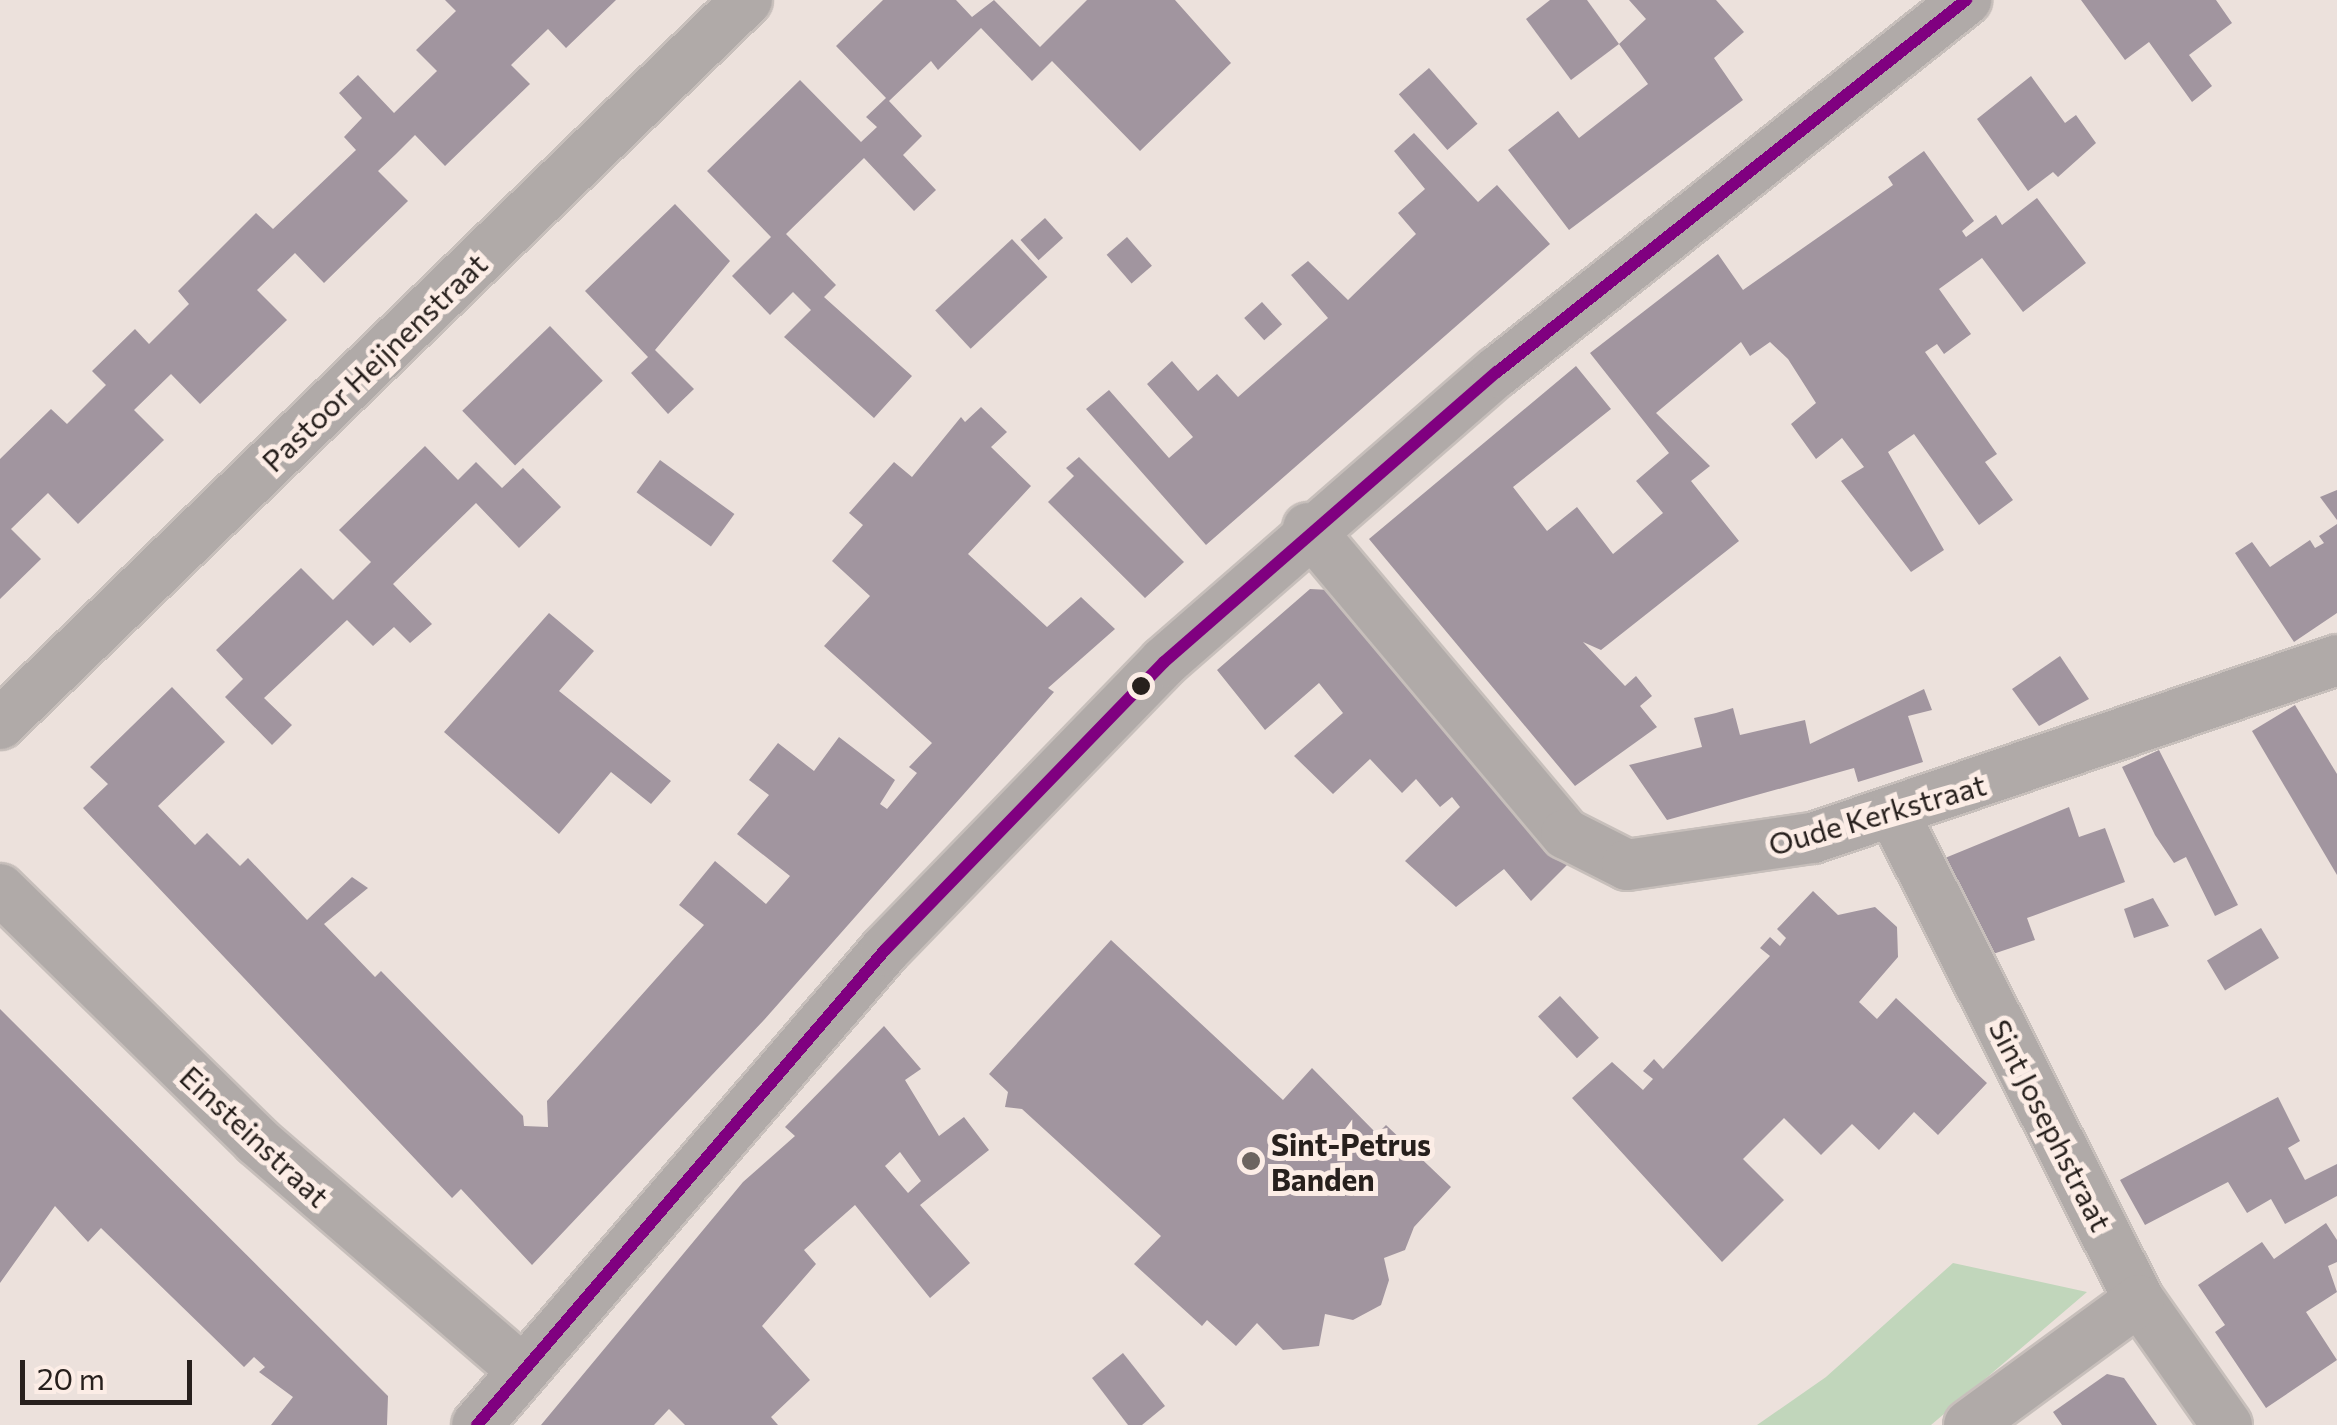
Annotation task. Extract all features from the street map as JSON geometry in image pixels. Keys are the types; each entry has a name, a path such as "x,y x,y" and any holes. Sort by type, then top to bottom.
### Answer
{"street":[{"name":"Pastoor Heijnenstraat","path":"0,724 747,0"},
{"path":"477,1425 948,881 1308,528 1743,171 1966,0"},
{"name":"Oude Kerkstraat","path":"1308,528 1566,834 1608,861 1732,854 1894,814 2337,660"},
{"name":"Sint Josephstraat","path":"1894,814 2139,1300 2226,1425"},
{"name":"Einsteinstraat","path":"0,889 257,1141 522,1370"},
{"path":"1969,1425 2139,1300"}],"green space":[{"path":"1953,1263 2087,1292 1931,1425 1757,1425 1826,1377"}],"building":[{"path":"445,0 616,0 566,48 548,29 511,65 530,84 445,166 415,135 378,171 408,201 324,283 295,253 257,290 287,320 200,404 171,374 134,410 164,440 78,524 48,493 11,529 41,559 0,599 0,459 51,409 67,424 106,385 92,371 135,329 149,344 189,304 178,291 256,213 273,229 356,150 344,137 362,118 339,93 358,75 394,113 437,71 416,50 456,11"},
{"path":"883,0 956,0 972,17 994,0 1040,47 1087,0 1175,0 1231,63 1140,151 1052,61 1032,81 981,28 938,70 931,61 889,101 922,136 903,155 936,190 914,211 864,158 786,234 836,285 824,297 912,376 874,418 784,337 811,310 793,292 770,315 732,276 771,237 707,171 800,80 861,142 877,127 866,117 886,98 836,46"},
{"path":"1550,0 1587,0 1619,44 1571,80 1526,19"},
{"path":"1629,0 1716,0 1744,32 1714,58 1743,100 1569,230 1508,150 1558,111 1579,138 1648,84 1619,44 1646,19"},
{"path":"2081,0 2216,0 2232,23 2189,55 2212,86 2192,102 2149,42 2125,60"},
{"path":"1429,68 1478,124 1447,150 1399,94"},
{"path":"2031,76 2065,123 2076,115 2096,143 2058,177 2053,172 2028,191 1977,119"},
{"path":"1414,133 1478,202 1497,185 1550,244 1206,545 1086,409 1109,390 1169,458 1193,437 1147,384 1172,361 1198,391 1217,374 1238,397 1328,318 1291,275 1308,261 1348,300 1416,234 1398,213 1425,189 1394,151"},
{"path":"1924,151 1974,221 1962,231 1966,237 1996,215 2002,225 2037,198 2086,263 2023,312 1982,258 1939,289 1971,334 1944,354 1937,344 1925,352 1997,454 1985,462 2013,500 1979,525 1914,434 1888,452 1944,550 1911,572 1841,481 1864,467 1842,438 1816,459 1791,424 1816,403 1788,359 1770,342 1750,356 1741,342 1656,413 1710,466 1691,481 1739,541 1601,650 1583,642 1625,686 1636,676 1652,696 1640,706 1657,727 1575,786 1369,539 1576,366 1611,409 1513,487 1547,531 1577,507 1613,554 1663,513 1636,481 1669,453 1590,353 1718,254 1743,290 1893,185 1888,177"},
{"path":"675,204 730,261 655,350 694,389 668,414 631,373 648,357 585,291"},
{"path":"1045,218 1063,238 1039,260 1020,240"},
{"path":"1127,237 1152,266 1132,283 1107,255"},
{"path":"1012,239 1047,277 971,349 935,311"},
{"path":"1262,302 1282,324 1264,340 1244,318"},
{"path":"550,326 603,381 515,465 462,411"},
{"path":"981,407 1007,432 991,447 1031,486 968,554 1047,627 1081,597 1115,629 1048,688 1054,692 764,1020 532,1265 461,1189 452,1198 83,808 108,784 90,767 172,687 225,742 158,806 195,845 207,833 240,866 248,858 307,920 352,877 368,888 324,924 375,977 381,971 523,1116 524,1126 548,1127 547,1101 704,925 679,905 715,861 766,904 790,876 737,834 769,795 749,780 778,743 814,771 839,737 895,780 880,804 887,809 917,773 909,767 932,743 824,646 870,596 832,561 863,525 849,513 894,462 912,477 961,417 965,422"},
{"path":"425,446 458,480 476,462 502,488 523,468 561,507 519,548 476,503 393,584 432,624 410,643 394,627 373,646 347,620 264,698 292,725 272,745 225,697 243,679 216,650 301,568 333,600 371,562 339,530"},
{"path":"1079,457 1184,562 1145,598 1048,502 1074,476 1066,468"},
{"path":"660,460 734,514 711,546 636,492"},
{"path":"2337,490 2337,520 2320,497"},
{"path":"2337,524 2337,613 2294,642 2235,553 2252,542 2270,567 2310,540 2315,548 2324,543 2319,536"},
{"path":"1310,589 1330,590 1569,863 1531,901 1504,869 1456,907 1405,861 1460,807 1452,797 1440,807 1416,779 1402,793 1370,759 1333,794 1294,756 1343,713 1319,683 1265,730 1217,670"},
{"path":"549,613 594,651 559,691 671,781 651,804 611,772 559,834 444,732"},
{"path":"2060,656 2089,699 2039,726 2012,689"},
{"path":"1924,689 1932,710 1908,716 1923,762 1858,782 1854,768 1667,820 1629,765 1702,747 1694,718 1733,708 1740,735 1805,720 1810,744"},
{"path":"2295,705 2337,774 2337,875 2252,731"},
{"path":"2159,750 2238,905 2215,916 2186,857 2174,863 2155,835 2122,767"},
{"path":"2069,807 2079,837 2105,828 2125,882 2027,918 2035,940 1990,955 1945,858"},
{"path":"1813,891 1838,915 1875,907 1897,927 1898,957 1859,1002 1877,1019 1896,998 1987,1083 1938,1135 1914,1112 1879,1150 1852,1124 1821,1155 1784,1118 1743,1159 1784,1200 1722,1262 1572,1098 1612,1062 1643,1090 1653,1079 1643,1071 1654,1059 1663,1069 1770,956 1760,948 1770,937 1780,946 1786,938 1777,929"},
{"path":"2153,898 2169,926 2134,938 2124,909"},
{"path":"2261,928 2279,958 2225,990 2207,960"},
{"name":"Sint-Petrus Banden","path":"1111,940 1283,1100 1312,1068 1377,1134 1386,1125 1451,1187 1414,1227 1405,1250 1384,1258 1389,1280 1381,1305 1353,1320 1325,1314 1319,1346 1283,1350 1257,1323 1236,1346 1207,1320 1202,1326 1134,1264 1161,1236 1022,1109 1005,1107 1008,1092 989,1074"},
{"path":"1560,996 1599,1038 1577,1058 1538,1016"},
{"path":"0,1009 388,1396 387,1425 271,1425 293,1397 259,1372 265,1367 254,1357 244,1367 101,1228 88,1242 55,1206 0,1283"},
{"path":"884,1026 921,1069 905,1080 939,1136 964,1117 989,1150 920,1205 970,1263 930,1298 855,1205 804,1250 816,1264 762,1326 810,1380 771,1417 778,1425 685,1425 669,1409 654,1425 541,1425 743,1182 795,1136 785,1127","holes":["900,1152 921,1181 908,1193 885,1166"]},
{"path":"2278,1097 2300,1141 2288,1148 2305,1180 2337,1164 2337,1196 2285,1224 2271,1199 2247,1213 2228,1182 2145,1225 2120,1180"},
{"path":"2326,1223 2337,1240 2337,1262 2328,1266 2337,1292 2306,1312 2337,1360 2266,1408 2215,1332 2225,1325 2198,1285 2262,1242 2274,1259"},
{"path":"1123,1353 1165,1406 1142,1425 1128,1425 1092,1378"},
{"path":"2107,1374 2124,1378 2157,1425 2062,1425 2053,1412"}],"transit line":[{"path":"477,1425 885,950 1164,662 1497,372 1966,0"}],"place":[{"name":"Sint-Petrus Banden","path":"1251,1161"}]}
